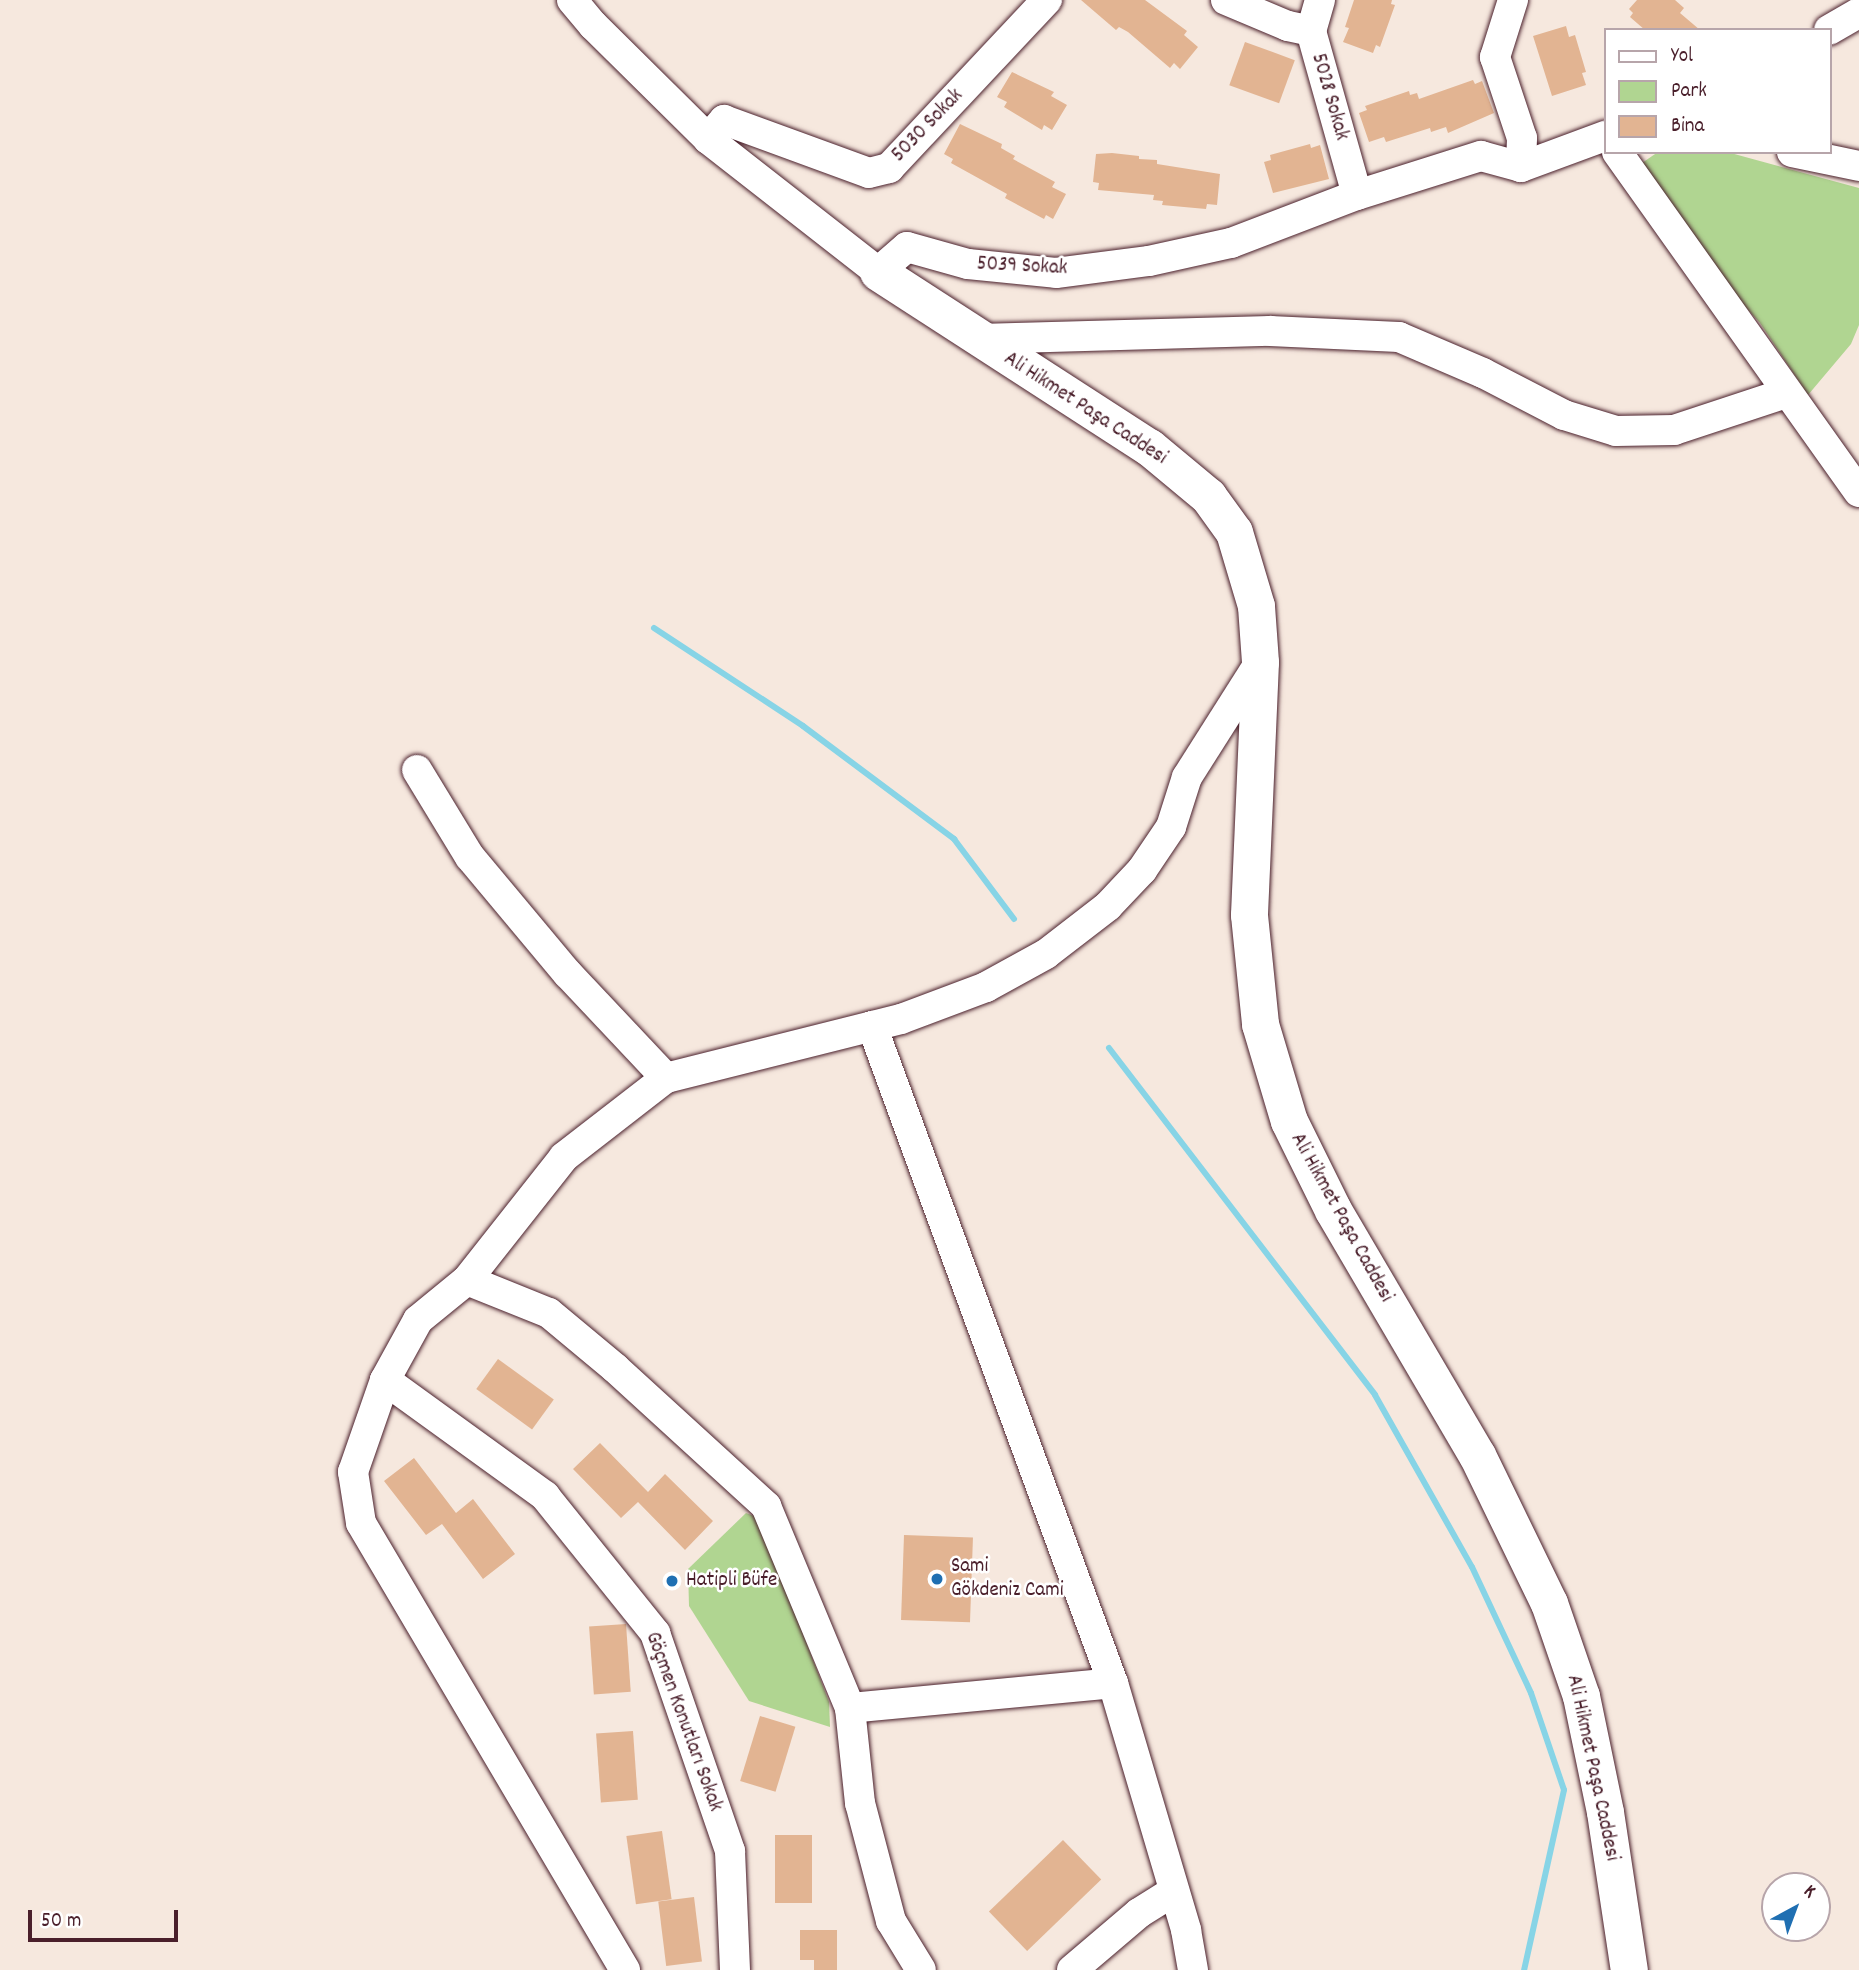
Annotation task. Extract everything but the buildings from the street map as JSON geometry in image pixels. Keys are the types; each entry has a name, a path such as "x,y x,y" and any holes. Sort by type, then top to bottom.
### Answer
{"main road":[{"name":"Ali Hikmet Paşa Caddesi","path":"878,272 1149,447 1208,496 1234,532 1256,606 1260,662 1249,915 1261,1024 1289,1121 1311,1166 1333,1210 1478,1455 1549,1603 1581,1696 1605,1812 1629,1970"}],"street":[{"path":"572,0 593,25 708,138 878,272"},
{"name":"5030 Sokak","path":"708,138 724,120 869,173 889,168 1046,0"},
{"path":"1226,0 1288,26 1311,32"},
{"path":"1280,0 1311,32"},
{"name":"5028 Sokak","path":"1320,0 1311,32 1357,195"},
{"path":"1513,0 1495,57 1522,138 1521,167 1604,136"},
{"path":"1831,29 1859,13"},
{"path":"1618,154 1859,492"},
{"path":"1802,154 1859,166"},
{"name":"5039 Sokak","path":"878,272 908,247 968,264 1056,273 1149,261 1231,243 1357,195 1481,156 1521,167"},
{"path":"979,339 1270,331 1399,337 1483,373 1564,415 1616,431 1674,430 1786,393"},
{"path":"625,1970 361,1523 353,1472 385,1380 418,1320 467,1280 564,1157 666,1078 901,1019 986,987 1046,954 1108,906 1142,870 1171,827 1187,777 1260,662"},
{"path":"417,769 470,857 568,974 666,1078"},
{"path":"872,1026 1113,1683 1186,1930 1193,1970"},
{"path":"467,1280 549,1313 615,1368 766,1506 850,1708 860,1802 891,1921 921,1970"},
{"name":"Göçmen Konutları Sokak","path":"385,1380 545,1496 655,1633 730,1851 735,1970"},
{"path":"850,1708 1113,1683"},
{"path":"1072,1970 1139,1913 1173,1892"}],"green space":[{"path":"1655,154 1734,154 1859,188 1859,325 1851,344 1808,395 1760,323 1670,224 1642,163"},
{"path":"746,1513 759,1518 829,1702 830,1727 749,1701 689,1606 688,1569"}],"waterway":[{"path":"654,628 803,726 954,839 1014,919"},
{"path":"1109,1048 1375,1395 1472,1567 1531,1693 1564,1790 1524,1970"}],"place":[{"name":"Sami Gökdeniz Cami","path":"937,1579"},
{"name":"Hatipli Büfe","path":"672,1581"}]}
